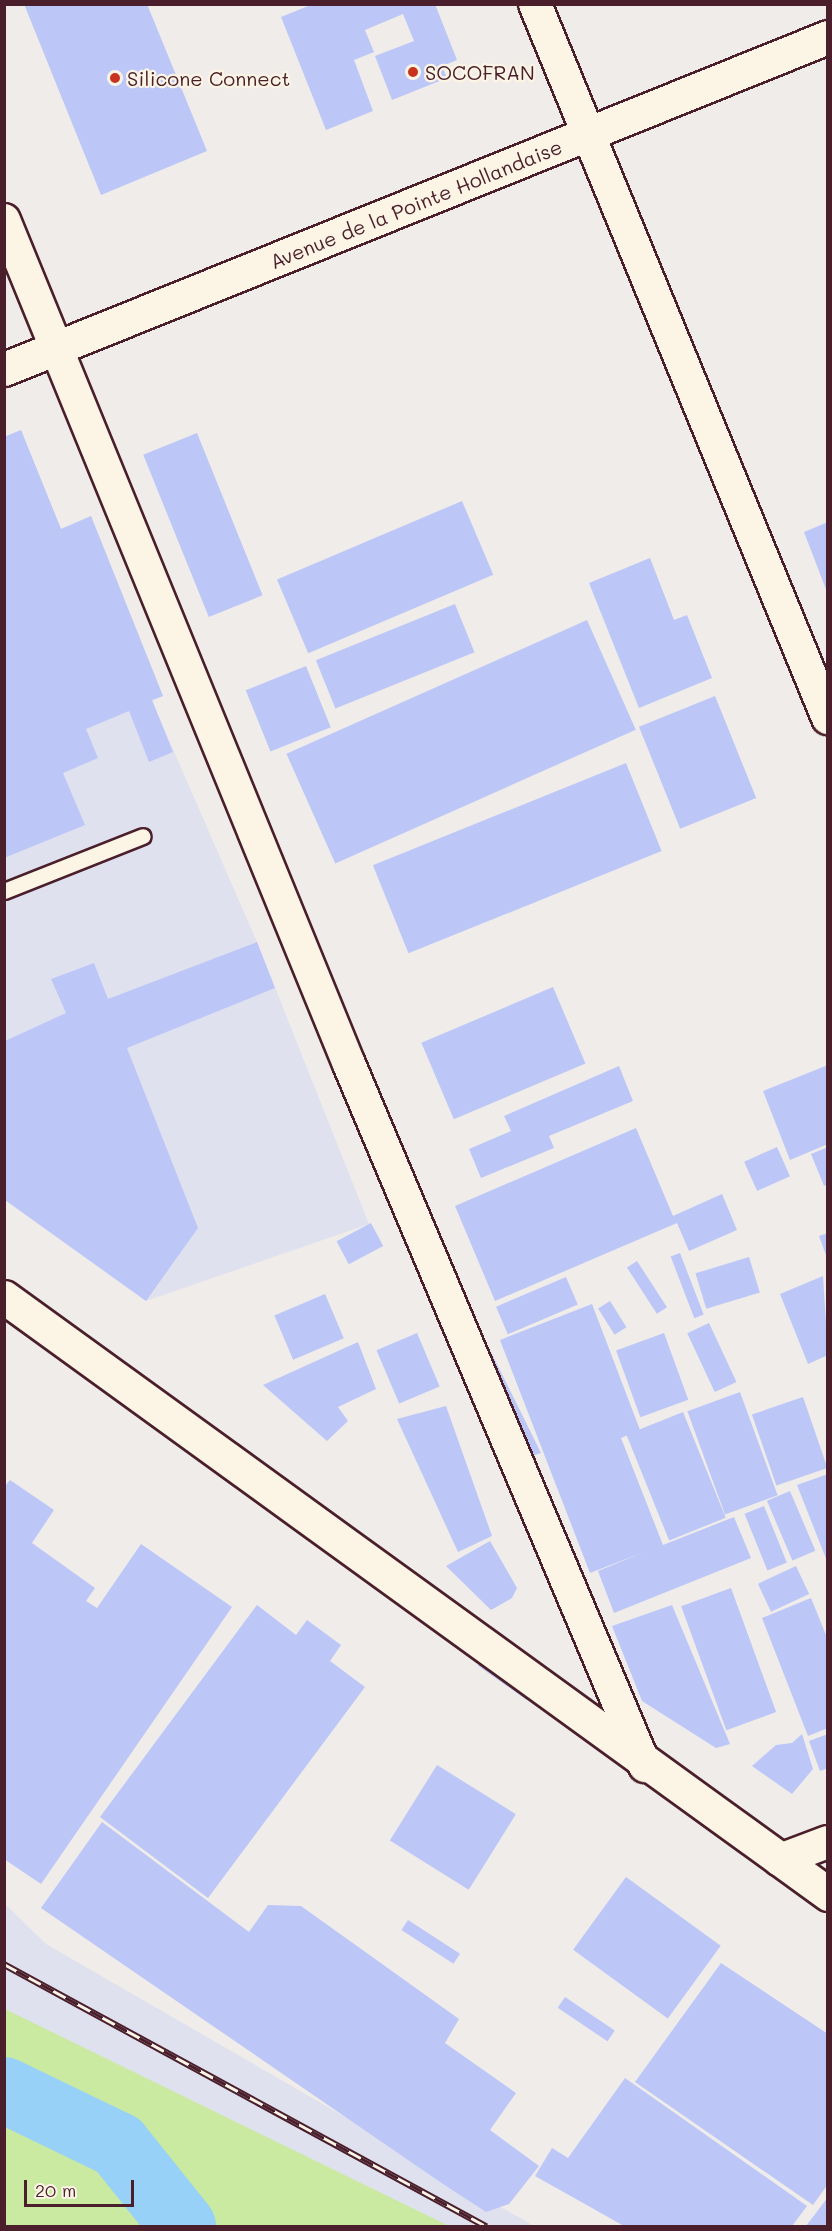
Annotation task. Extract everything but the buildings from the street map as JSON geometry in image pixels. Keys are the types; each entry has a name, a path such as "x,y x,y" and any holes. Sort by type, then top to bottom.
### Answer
{"street":[{"path":"535,4 828,718"},
{"name":"Avenue de la Pointe Hollandaise","path":"4,369 828,37"},
{"path":"4,220 58,347 349,1064 645,1766"},
{"path":"4,1297 645,1766 828,1894"},
{"path":"780,1860 828,1842"}],"lane":[{"path":"4,891 143,836"}],"shaded area":[{"path":"21,430 61,529 91,516 163,696 152,701 257,942 369,1224 146,1301 5,1200 4,437"},
{"path":"4,1903 46,1944 534,2226 387,2226 5,2030"}],"green space":[{"path":"5,2009 449,2226 5,2226"}],"waterway":[{"path":"4,2090 118,2145 183,2226"}],"railway":[{"path":"4,1964 486,2226"}],"place":[{"name":"SOCOFRAN","path":"413,72"},
{"name":"Silicone Connect","path":"115,78"}]}
